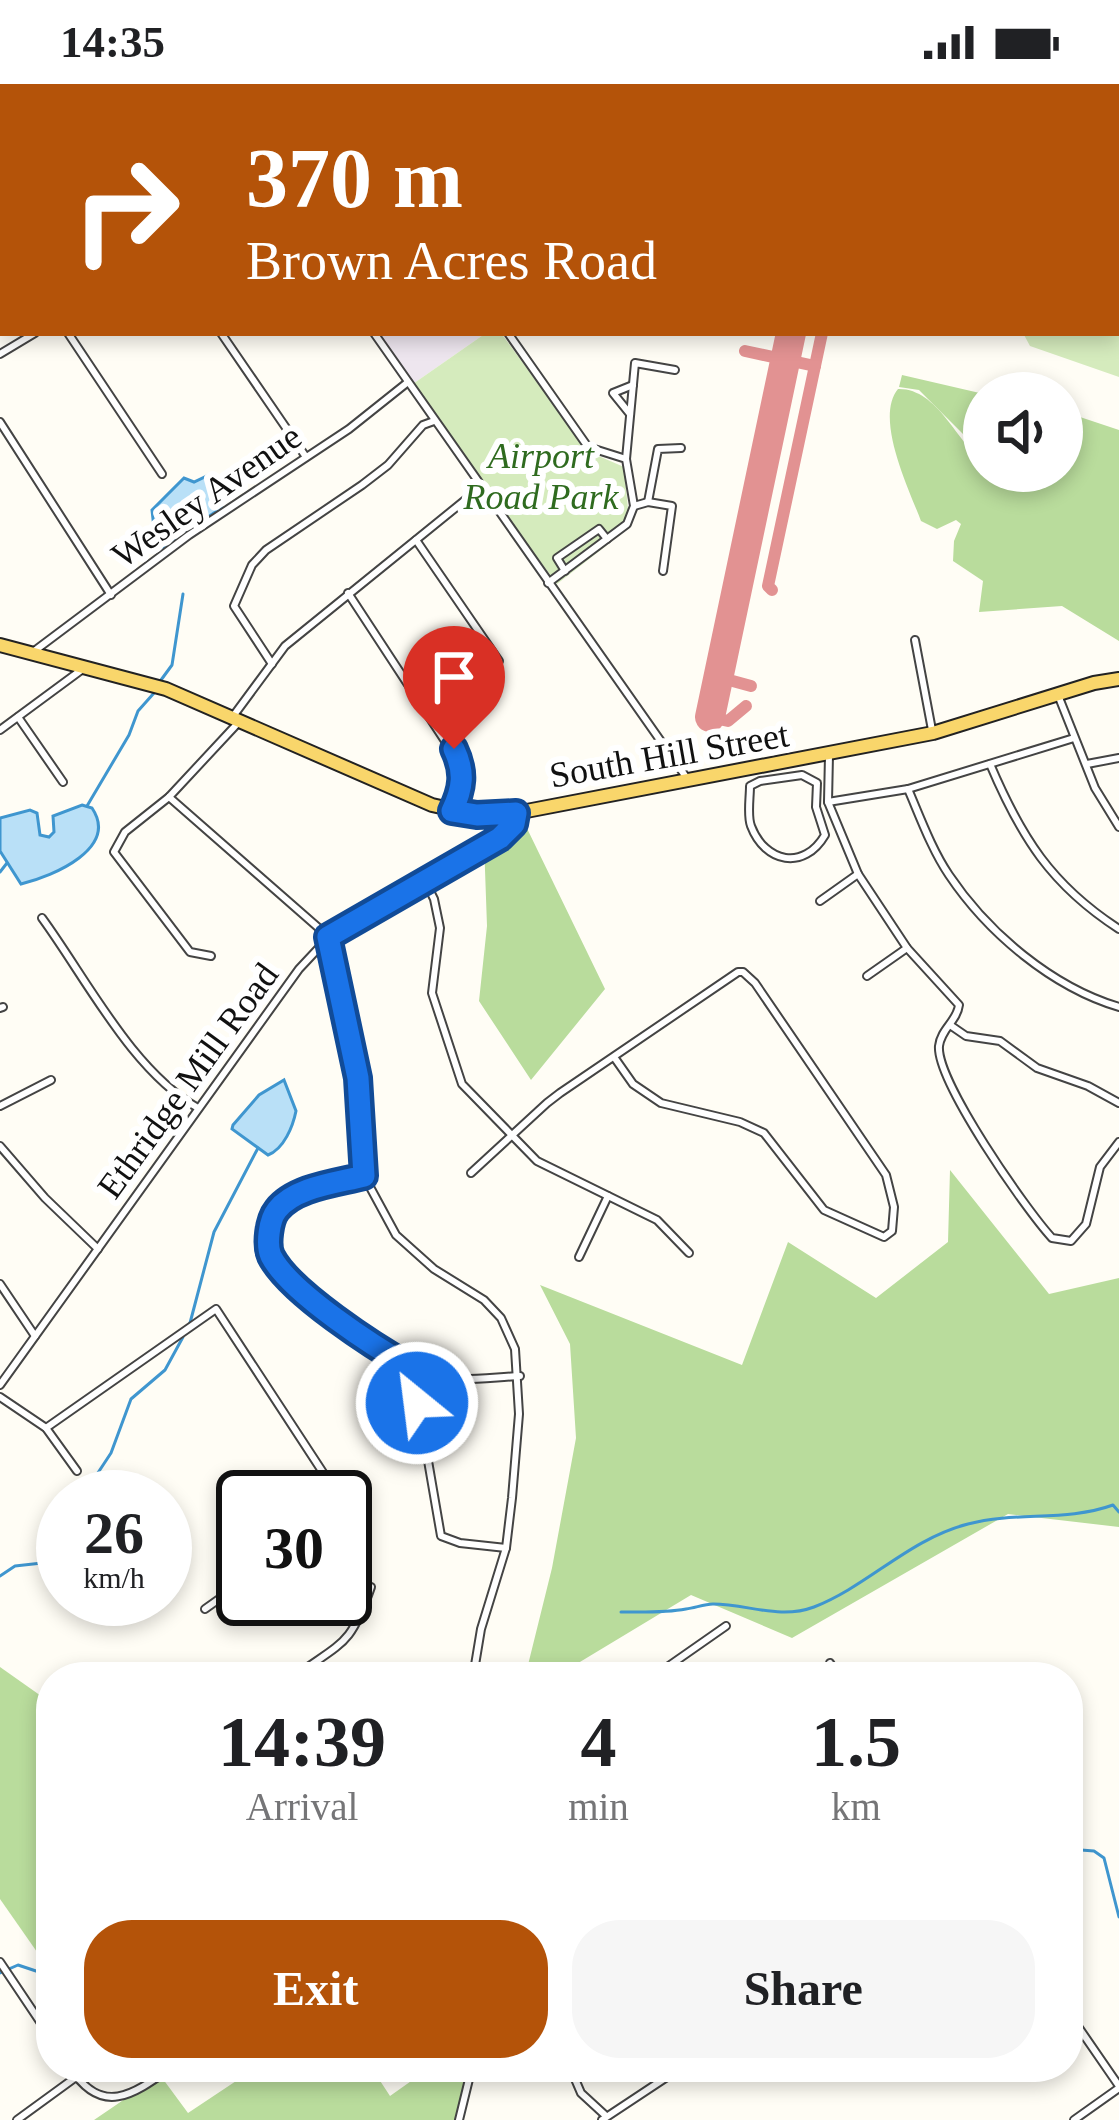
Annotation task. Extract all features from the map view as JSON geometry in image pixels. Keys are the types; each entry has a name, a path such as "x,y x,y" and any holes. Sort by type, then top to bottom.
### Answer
{"main road":[{"name":"South Hill Street","path":"0,645 152,684 452,811 477,815 516,813 688,779 759,774 933,734 1119,679"}],"street":[{"path":"0,354 30,336"},
{"path":"70,336 162,474"},
{"path":"223,336 306,457"},
{"path":"376,336 688,779"},
{"path":"510,336 588,446 626,459"},
{"path":"548,583 627,524 634,506 626,459 635,363 675,370"},
{"name":"Wesley Avenue","path":"33,652 188,535 350,429 408,382"},
{"path":"632,416 613,393 633,385"},
{"path":"272,664 234,606 252,565 266,550 388,465 423,425 434,421"},
{"path":"0,422 111,595"},
{"path":"647,502 658,449 681,448"},
{"path":"211,956 190,952 128,873 115,850 125,832 169,796 230,734 235,719 285,646 480,488"},
{"path":"634,506 647,502 672,506 663,571"},
{"path":"565,571 557,558 599,529 607,539"},
{"path":"416,541 499,661"},
{"path":"348,593 462,767 460,794 452,811"},
{"path":"915,640 933,734"},
{"path":"0,730 86,666"},
{"path":"1058,695 1119,827"},
{"path":"18,717 63,782"},
{"path":"828,802 908,789 1074,738"},
{"path":"829,755 828,802 858,874 907,948 958,1001 959,1011 939,1046 948,1078 968,1117 1048,1235 1071,1240 1086,1223 1100,1167 1119,1142"},
{"path":"1087,765 1119,758"},
{"path":"990,764 1025,839 1059,883 1119,929"},
{"path":"759,774 802,775 817,783 816,807 825,835 820,844 795,860 772,853 750,825 750,787 759,774"},
{"path":"908,789 948,874 989,921 1044,973 1119,1007"},
{"path":"169,796 328,937 358,1078 364,1176 396,1234 434,1269 484,1300 501,1318 515,1348 520,1414 506,1548 476,1662"},
{"name":"Ethridge Mill Road","path":"0,1385 299,969 328,937 500,838 514,824 516,813"},
{"path":"820,901 858,874"},
{"path":"424,881 438,915 431,979 442,1030 462,1084 510,1136 549,1168 657,1220 689,1253"},
{"path":"42,918 133,1048 159,1077 200,1108"},
{"path":"868,976 907,948"},
{"path":"472,1173 547,1103 614,1057 738,972 750,975 886,1175 895,1208 892,1232 884,1237 832,1215 817,1203 764,1133 740,1122 661,1103 633,1084 614,1057"},
{"path":"950,1025 966,1036 1000,1041 1037,1068 1119,1103"},
{"path":"0,1106 51,1080"},
{"path":"0,1146 98,1249"},
{"path":"364,1176 306,1191 277,1210 269,1232 270,1255 331,1313 412,1368 431,1376 520,1376"},
{"path":"580,1257 608,1196"},
{"path":"0,1284 35,1336"},
{"path":"46,1429 216,1309 321,1470"},
{"path":"378,1391 412,1368"},
{"path":"412,1368 441,1536 506,1548"},
{"path":"0,1397 46,1429 75,1470"},
{"path":"205,1609 216,1601"},
{"path":"316,1662 343,1644 357,1626"},
{"path":"675,1662 727,1626"},
{"path":"0,1962 36,2016"},
{"path":"1073,2120 1119,2087 1083,2034"},
{"path":"16,2120 69,2082"},
{"path":"82,2082 101,2097 118,2098 151,2082"},
{"path":"460,2120 469,2082"},
{"path":"576,2082 604,2118 659,2082"}],"shaded area":[{"path":"375,336 482,336 410,386"}],"green space":[{"name":"Airport Road Park","path":"482,336 503,336 587,451 624,467 629,519 606,546 557,584 410,386"},
{"path":"1025,336 1119,336 1119,377 1030,346"},
{"path":"902,375 963,389 963,434 919,390 899,387"},
{"path":"898,389 925,397 963,440 963,492 1083,492 1083,418 1119,430 1119,641 1062,606 979,612 983,581 953,561 961,524 956,520 937,529 921,521 892,435 892,402"},
{"path":"520,814 605,989 531,1080 479,1001 487,926 484,842"},
{"path":"950,1170 1049,1294 1119,1278 1119,1527 1008,1514 792,1638 691,1595 580,1662 529,1662 576,1438 570,1344 540,1285 742,1365 788,1242 876,1298 948,1242"},
{"path":"0,1667 36,1692 36,1951 0,1899"},
{"path":"150,2082 165,2082 188,2113 234,2082 381,2082 390,2096 410,2082 464,2082 455,2120 94,2120"}],"water":[{"path":"209,475 221,481 225,497 220,509 161,548 156,546 152,510 184,478 194,482"},
{"path":"82,805 92,808 98,822 90,848 65,867 21,884 0,851 0,818 30,810 37,813 40,835 49,837 54,832 53,816"},
{"path":"284,1080 296,1111 283,1142 268,1155 232,1129 259,1095"}],"waterway":[{"path":"161,680 172,665 183,594"},
{"path":"87,806 138,711 154,693"},
{"path":"0,872 7,863"},
{"path":"190,1323 214,1232 258,1148"},
{"path":"100,1470 131,1399 165,1370 183,1337"},
{"path":"621,1612 713,1604 801,1611 834,1598 927,1540 968,1524 1113,1505 1119,1512"},
{"path":"0,1576 15,1566 36,1564"},
{"path":"1083,1850 1104,1858 1119,1917"},
{"path":"0,1973 18,1965 36,1971"}],"taxiway":[{"path":"772,590 768,586 821,336"},
{"path":"745,351 815,366"},
{"path":"718,677 751,686"},
{"path":"710,717 728,721 746,706"}],"runway":[{"path":"710,717 790,336"}],"route":[{"path":"417,1403 412,1368 379,1349 294,1282 270,1255 269,1232 277,1210 306,1191 364,1176 358,1078 328,937 500,838 514,824 516,813 452,811 460,794 462,767 454,749"}]}
